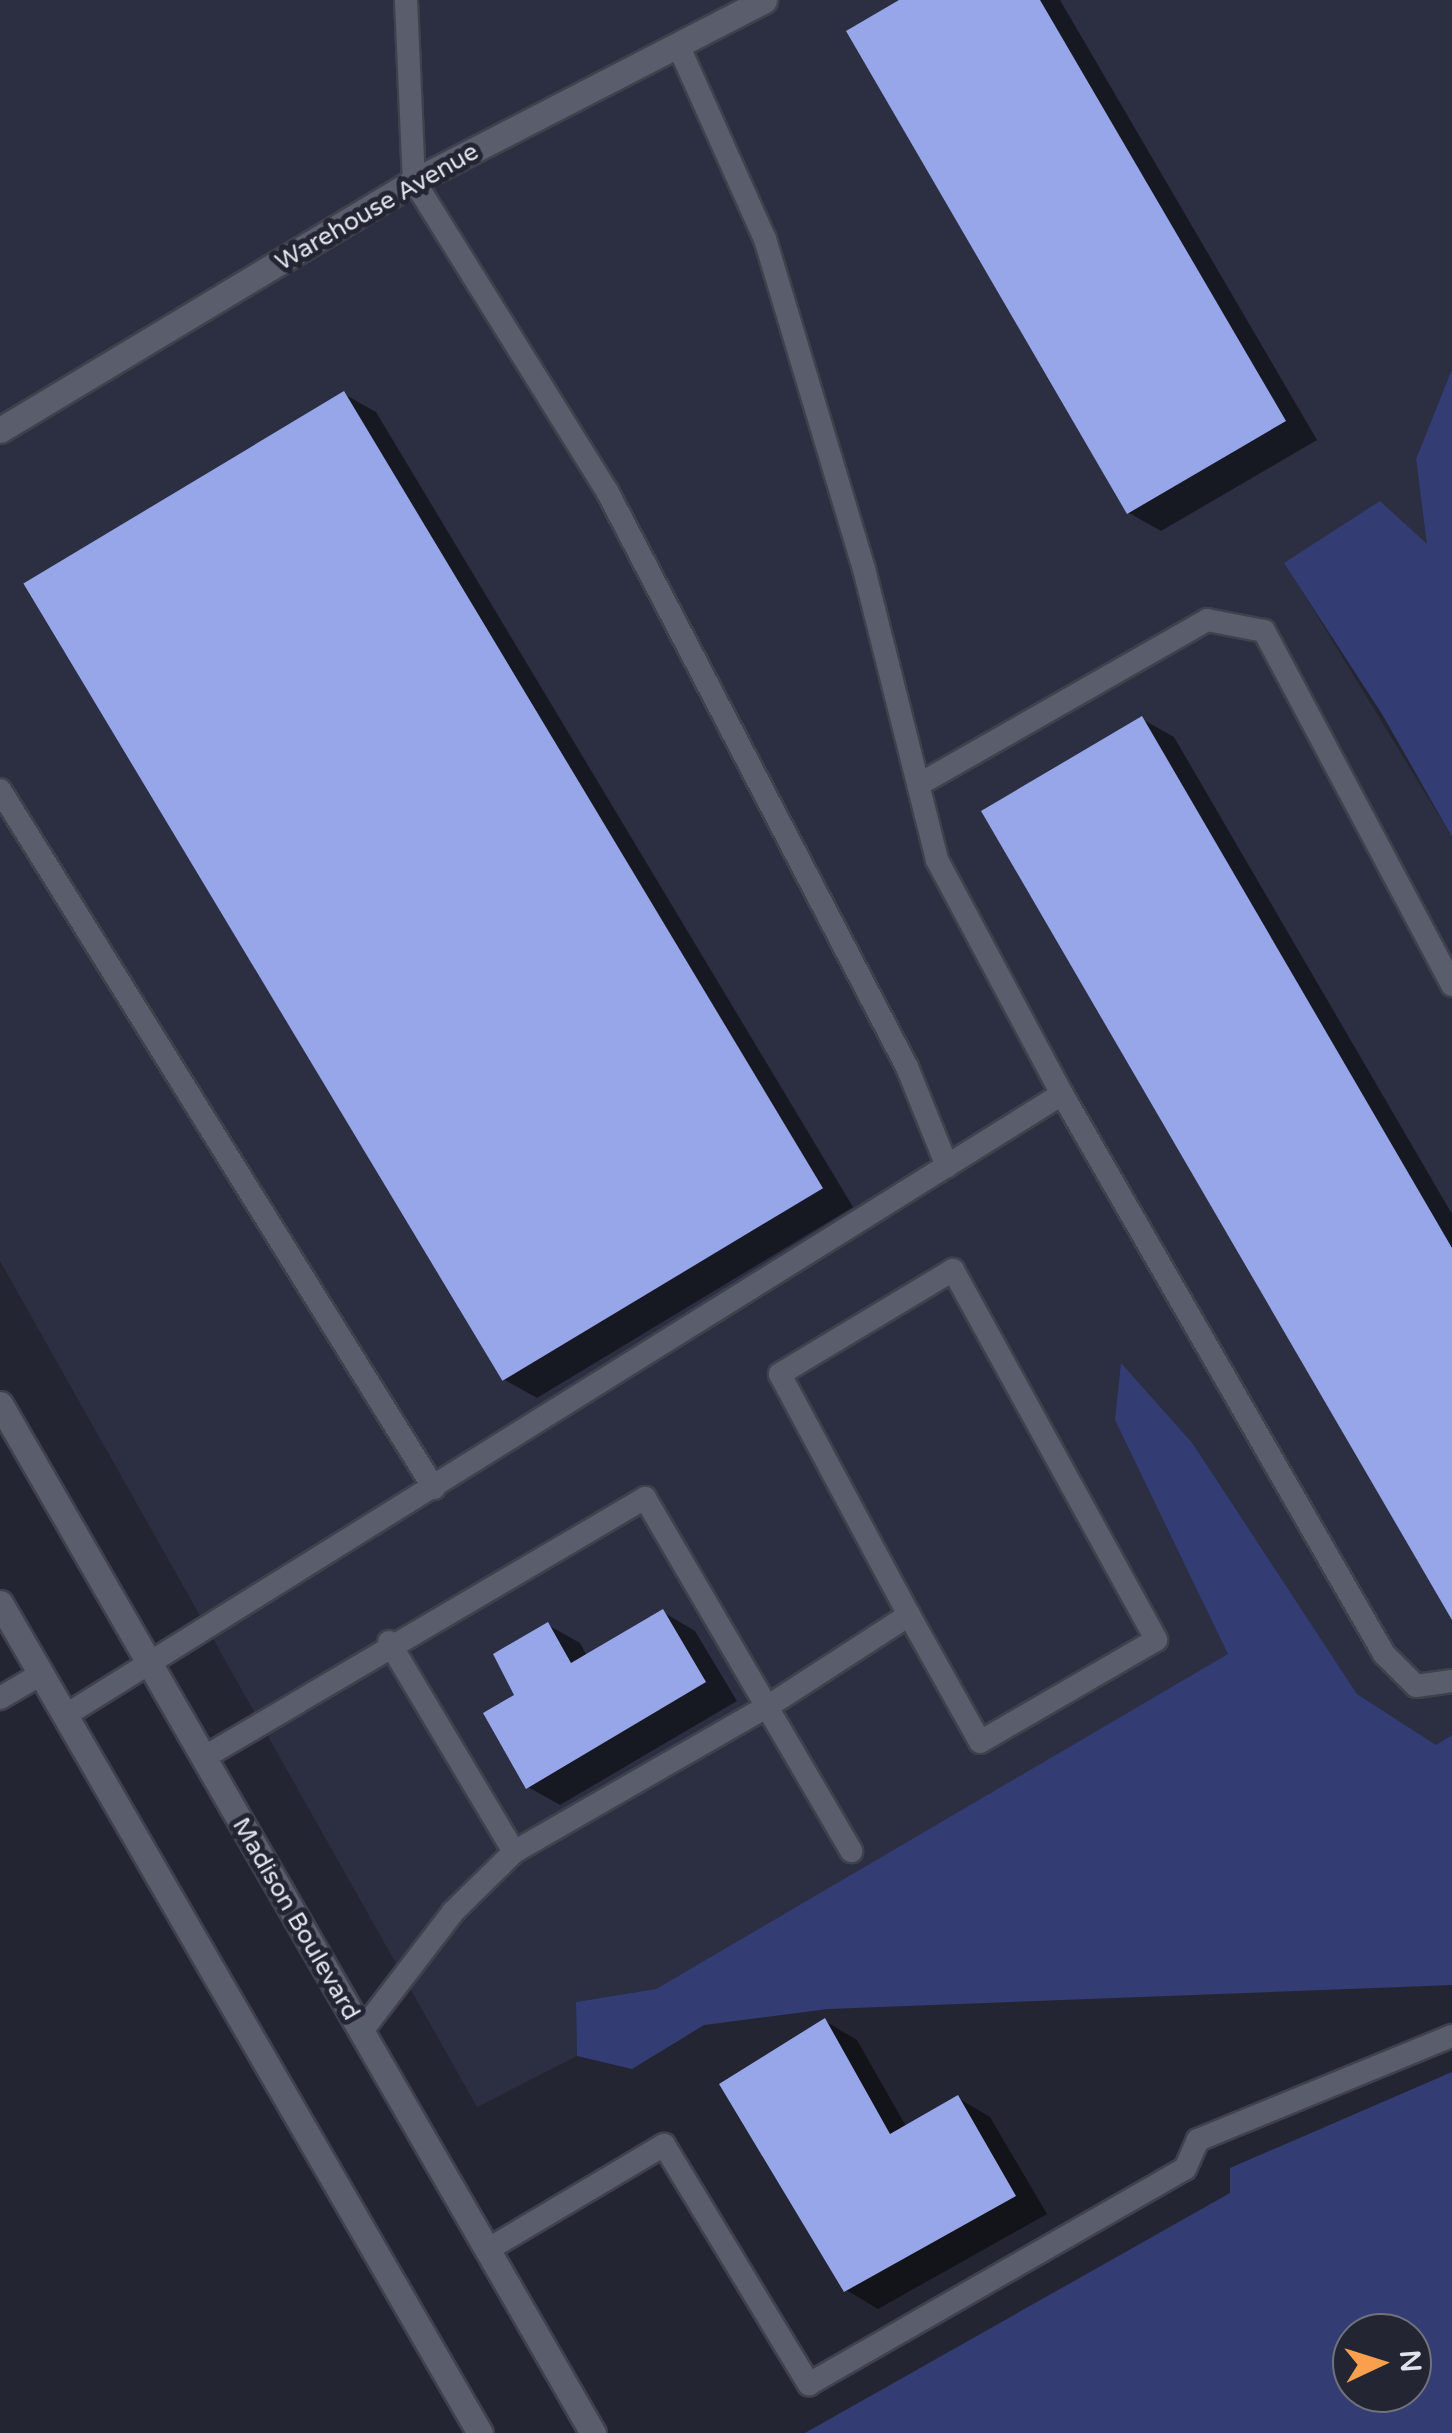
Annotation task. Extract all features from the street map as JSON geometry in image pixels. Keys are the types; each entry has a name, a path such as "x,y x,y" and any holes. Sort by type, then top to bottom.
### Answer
{"main road":[{"name":"Warehouse Avenue","path":"0,430 414,181 680,47 764,0"},
{"name":"Madison Boulevard","path":"0,1404 593,2433"},
{"path":"0,1603 480,2433"}],"lane":[{"path":"406,0 414,181 607,492 907,1067 948,1166"},
{"path":"680,47 764,239 864,570 937,860 1062,1094 1384,1654 1416,1686 1452,1681"},
{"path":"918,784 1207,620 1264,630 1452,985"},
{"path":"0,790 434,1488"},
{"path":"66,1715 1062,1094"},
{"path":"953,1270 1156,1640 980,1742 909,1615 780,1374 953,1270"},
{"path":"203,1758 390,1642 645,1498 770,1705 851,1851"},
{"path":"361,2032 453,1912 514,1852 770,1705 909,1615"},
{"path":"390,1642 514,1852"},
{"path":"0,1698 41,1674"},
{"path":"487,2250 664,2145 809,2384 1185,2169 1198,2140 1452,2036"}],"shaded area":[{"path":"0,0 1452,0 1452,369 1416,459 1428,545 1304,554 1285,563 1452,837 1452,1735 1436,1745 1357,1694 1193,1444 1115,1420 1229,1654 656,1989 576,2002 577,2056 477,2107 0,1261"},
{"path":"1452,369 1452,837 1382,714 1284,563 1380,501 1427,544 1416,459"},
{"path":"1121,1363 1193,1444 1357,1694 1436,1745 1452,1735 1452,1985 828,2009 704,2025 632,2069 577,2056 576,2002 656,1989 1228,1654 1115,1420"},
{"path":"1452,2072 1452,2433 805,2433 1230,2193 1230,2168"}],"building":[{"path":"899,0 1040,0 1286,421 1127,514 846,31"},
{"path":"344,391 823,1188 502,1381 23,584"},
{"path":"1142,716 1452,1248 1452,1620 981,811"},
{"path":"663,1609 706,1682 526,1789 483,1713 514,1695 493,1654 548,1622 571,1663"},
{"path":"825,2018 890,2134 958,2095 1016,2196 844,2292 719,2084"}]}
